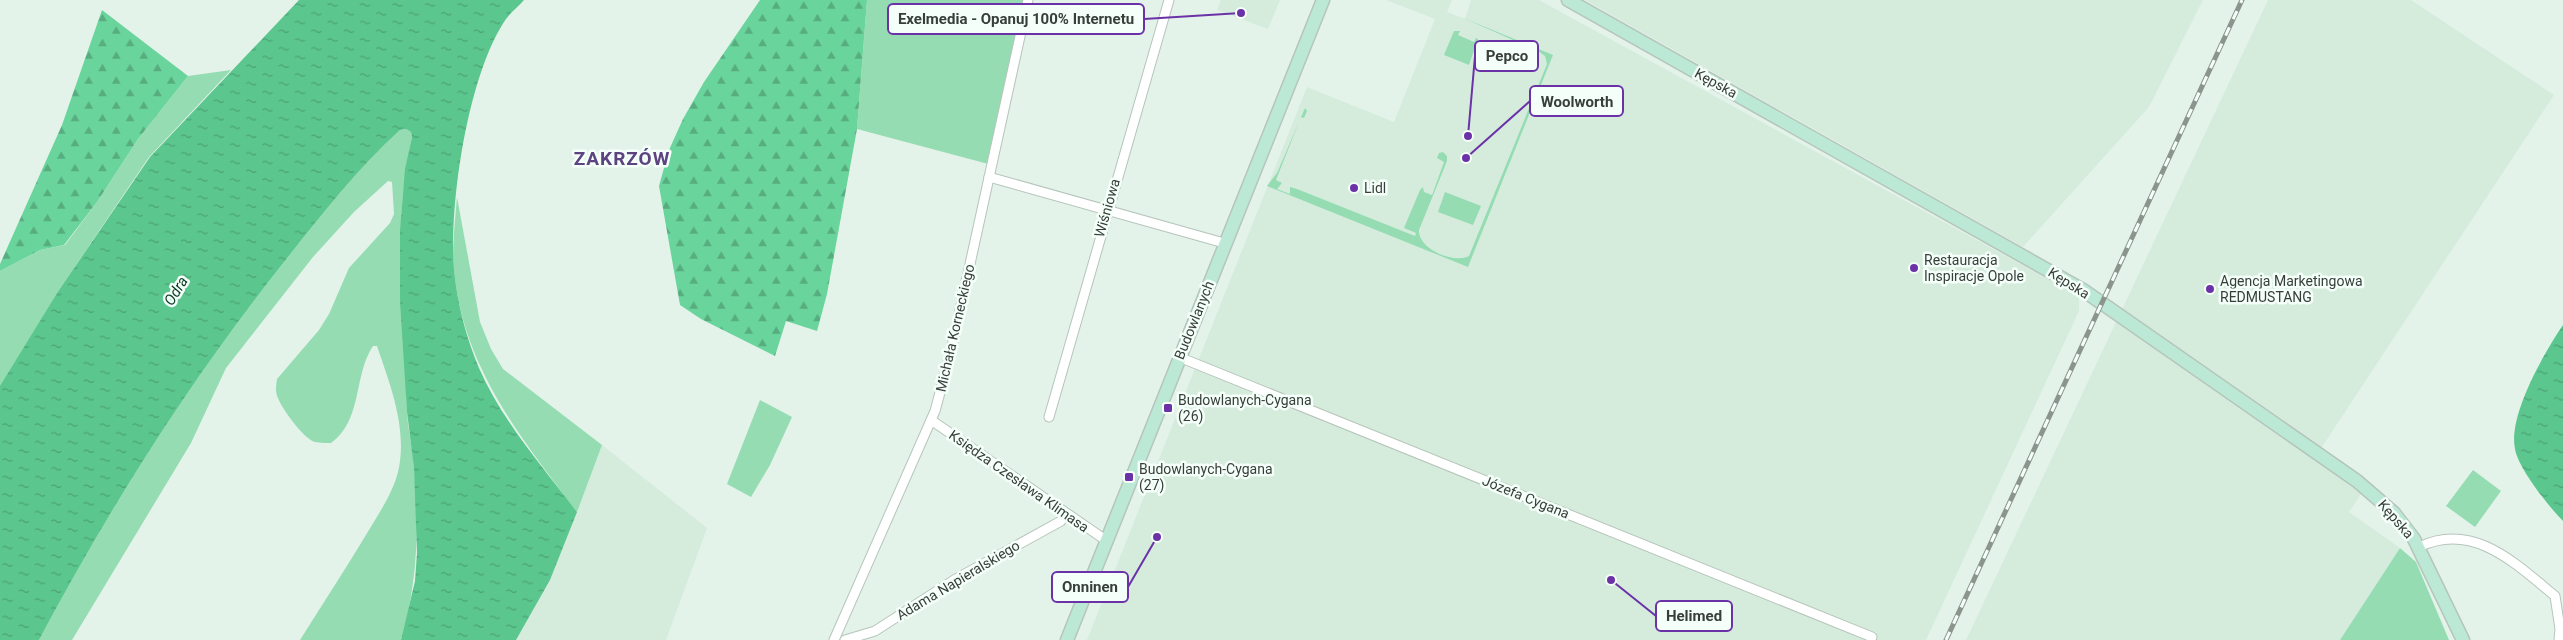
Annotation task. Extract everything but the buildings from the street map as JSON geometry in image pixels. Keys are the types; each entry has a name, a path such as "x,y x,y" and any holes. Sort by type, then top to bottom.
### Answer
{"street":[{"name":"Michała Korneckiego","path":"834,640 931,420 950,355 1028,0"},
{"name":"Wiśniowa","path":"1049,417 1106,210 1169,0"},
{"name":"Budowlanych","path":"1067,640 1224,243 1323,0"},
{"name":"Kępska","path":"1568,0 2083,290 2357,481 2394,513 2419,547 2464,640"},
{"path":"989,177 1224,243"},
{"name":"Józefa Cygana","path":"1179,357 1872,637"},
{"name":"Księdza Czesława Klimasa","path":"931,420 1107,541"},
{"name":"Adama Napieralskiego","path":"845,640 875,631 954,580 1061,521 1066,514"},
{"path":"2419,547 2436,539 2474,540 2512,560 2555,596 2560,629 2559,640"}],"shaded area":[{"path":"867,0 1028,0 992,165 857,129"},
{"path":"1221,0 1280,0 1268,29 1217,10"},
{"path":"1386,0 1452,0 1447,12 1465,19 1471,0 1539,0 2079,296 2079,311 1926,640 1087,640 1307,87 1394,122 1435,19"},
{"path":"1585,0 2203,0 2149,107 2023,247"},
{"path":"2268,0 2411,0 2554,95 2318,453 2365,488 2349,512 2400,548 2340,640 1966,640"},
{"path":"1461,17 1553,55 1468,267 1267,186 1277,173 1300,121 1276,180 1282,183 1277,189 1290,194 1290,187 1297,189 1415,236 1416,233 1404,228 1420,190 1423,187 1424,192 1432,195 1444,162 1437,158 1439,153 1443,152 1447,156 1447,161 1419,230 1420,237 1430,249 1438,253 1454,258 1462,258 1469,256 1547,64 1545,56 1538,51"},
{"path":"1454,31 1460,31 1458,35 1474,42 1476,38 1478,39 1469,65 1444,55"},
{"path":"231,70 149,157 59,290 0,394 0,271 40,250 65,245 97,202 138,139 188,76"},
{"path":"1305,108 1307,111 1304,118 1301,117"},
{"path":"406,129 411,132 412,137 403,192 400,275 407,412 416,490 417,533 411,597 401,640 300,640 384,505 396,480 400,461 400,431 395,402 377,346 373,346 362,371 353,410 348,422 331,443 315,442 305,435 280,403 276,388 277,379 319,330 329,314 349,268 390,223 394,214 392,182 388,181 354,212 313,257 226,368 191,443 72,640 39,640 124,491 154,443 219,348 341,191 400,130"},
{"path":"1445,192 1481,206 1473,225 1438,212"},
{"path":"457,197 480,322 491,349 503,369 602,445 577,512 535,456 498,399 482,369 469,337 459,304 454,269"},
{"path":"760,400 792,417 770,465 751,497 727,484"},
{"path":"602,445 707,528 666,640 516,640 550,580"},
{"path":"2473,470 2501,491 2475,527 2446,506"},
{"path":"2400,548 2416,562 2449,640 2340,640"}],"green space":[{"path":"760,0 867,0 857,129 827,294 817,331 786,321 775,356 701,319 680,305 659,186 669,150 683,119 704,82"},
{"path":"102,10 188,76 138,139 97,202 64,245 40,250 0,271 0,264 62,125"}],"water":[{"name":"Odra","path":"299,0 524,0 506,19 493,43 481,72 472,105 458,175 453,242 454,269 457,294 466,332 488,388 511,425 577,512 550,580 516,640 401,640 415,581 417,553 414,468 407,412 400,301 400,230 405,169 412,137 411,132 406,129 400,130 341,191 219,348 154,443 124,491 39,640 0,640 0,386 59,290 150,157"},
{"path":"2563,325 2563,521 2542,497 2522,466 2517,457 2514,435 2522,402 2529,385 2546,351"}],"railway":[{"path":"1946,640 2242,0"}],"place":[{"name":"Exelmedia - Opanuj 100% Internetu","path":"1241,13"},
{"name":"Pepco","path":"1468,136"},
{"name":"Woolworth","path":"1466,158"},
{"name":"Lidl","path":"1354,188"},
{"name":"Restauracja Inspiracje Opole","path":"1914,268"},
{"name":"Agencja Marketingowa REDMUSTANG","path":"2210,289"},
{"name":"Budowlanych-Cygana (26)","path":"1168,408"},
{"name":"Budowlanych-Cygana (27)","path":"1129,477"},
{"name":"Onninen","path":"1157,537"},
{"name":"Helimed","path":"1611,580"}],"district":[{"name":"ZAKRZÓW","path":"622,158"}]}
